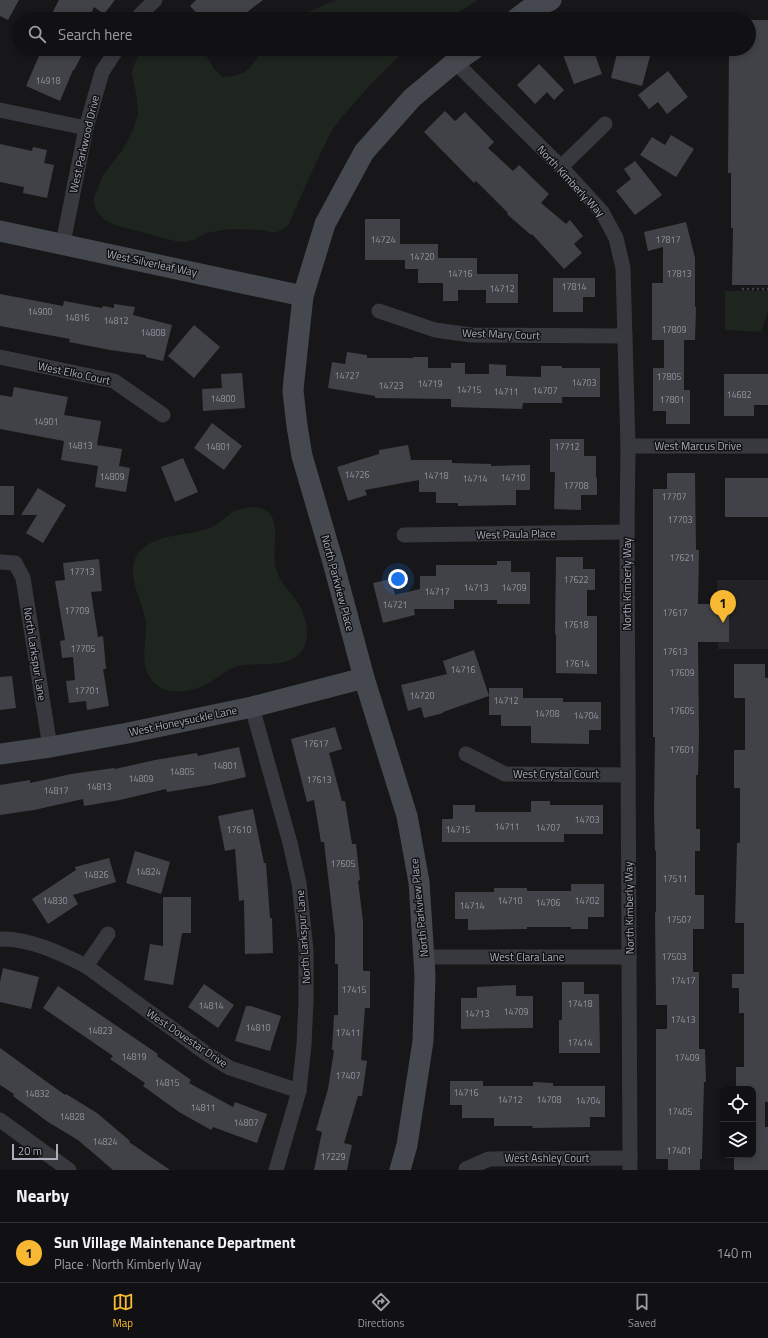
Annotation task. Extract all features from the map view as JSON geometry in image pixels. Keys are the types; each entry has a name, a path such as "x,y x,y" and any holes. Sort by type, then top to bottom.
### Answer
{"street":[{"path":"143,12 154,0"},
{"path":"525,12 551,0"},
{"name":"West Parkwood Drive","path":"62,243 86,128 102,72 112,56"},
{"name":"North Parkview Place","path":"400,1170 408,1138 423,1041 425,976 419,882 407,816 364,678 333,562 302,456 293,390 303,296 325,224 364,152 412,98 464,56"},
{"name":"North Kimberly Way","path":"455,62 561,168 602,212 616,238 623,268 628,446 627,532 630,1164"},
{"path":"0,110 86,128"},
{"path":"561,168 605,124"},
{"name":"West Silverleaf Way","path":"0,231 62,243 303,296"},
{"name":"West Mary Court","path":"379,311 435,330 471,335 625,336"},
{"name":"West Elko Court","path":"0,357 114,381 163,416"},
{"name":"West Marcus Drive","path":"628,446 768,446"},
{"name":"West Paula Place","path":"404,535 627,532"},
{"name":"North Larkspur Lane","path":"7,562 23,578 50,747"},
{"name":"West Honeysuckle Lane","path":"0,754 128,733 252,707 364,678"},
{"name":"North Larkspur Lane","path":"252,707 290,843 299,883 306,950 304,1045 299,1091 276,1170"},
{"name":"West Crystal Court","path":"466,754 506,774 628,775"},
{"path":"86,966 108,934"},
{"name":"West Dovestar Drive","path":"0,939 33,944 86,966 207,1054 230,1068 299,1091"},
{"name":"West Clara Lane","path":"424,957 629,957"},
{"path":"0,1120 69,1170"},
{"name":"West Ashley Court","path":"466,1169 489,1159 630,1164"}],"path":[{"path":"739,59 768,59"},
{"path":"744,234 768,235"},
{"path":"742,289 768,290"}],"shaded area":[{"path":"336,0 478,0 459,12 308,12"},
{"path":"138,56 206,56 215,70 223,77 243,73 248,70 258,56 399,56 370,85 332,130 288,226 280,231 272,233 262,230 231,229 205,233 196,239 186,242 175,241 115,225 104,220 96,210 93,200 103,175 123,149 134,128 138,113 132,73 133,67"},
{"path":"725,291 768,291 768,311 761,332 725,330"},
{"path":"252,507 267,511 274,521 274,556 276,569 281,581 302,610 307,629 304,647 299,655 283,662 238,666 200,687 186,691 166,690 153,682 144,662 146,623 133,576 133,565 136,556 142,549 157,540 202,531 214,526 233,512"},
{"path":"717,580 768,580 768,649 718,649"}],"building":[{"path":"0,0 19,0 8,20 0,16"},
{"path":"59,0 115,0 106,12 101,12 94,7 92,12 53,12"},
{"path":"196,0 263,0 247,12 196,12 190,6"},
{"path":"756,20 768,20 768,285 732,285 733,228 731,228 731,173 728,173 729,56 756,56"},
{"path":"39,56 81,56 73,70 60,101 26,86"},
{"path":"564,56 596,56 602,74 574,84"},
{"path":"616,56 650,56 642,86 611,78"},
{"path":"539,64 564,90 554,100 547,92 535,104 517,85"},
{"path":"668,71 688,97 667,114 658,102 649,109 638,95"},
{"path":"445,111 455,121 465,112 494,142 488,148 513,171 519,165 549,194 541,203 566,224 570,220 583,236 574,244 582,253 564,269 532,234 531,235 507,214 508,213 476,181 474,183 424,132"},
{"path":"671,135 694,149 676,177 640,155 652,137 665,145"},
{"path":"0,144 32,151 33,147 47,150 44,163 54,165 47,198 23,193 24,187 0,182"},
{"path":"635,161 662,195 635,215 616,191 631,179 624,169"},
{"path":"365,219 400,219 400,244 438,244 438,258 477,258 477,274 518,274 518,303 486,303 486,290 458,290 458,301 443,301 443,283 418,283 418,269 405,269 405,260 365,260"},
{"path":"686,222 695,258 696,307 695,340 684,340 684,390 690,390 690,424 666,424 666,411 653,411 653,368 664,368 664,340 652,340 652,283 663,283 663,247 648,251 644,232"},
{"path":"553,278 595,278 595,297 583,297 583,312 553,312"},
{"path":"0,294 63,306 64,301 102,308 103,306 114,308 114,304 135,307 133,315 172,325 163,361 146,357 146,355 69,342 70,339 0,326"},
{"path":"194,325 220,347 194,378 168,356"},
{"path":"347,352 367,355 367,358 428,357 428,368 451,368 451,363 465,363 465,374 489,374 489,364 506,365 506,376 541,377 541,366 562,366 562,368 600,368 600,397 562,397 562,403 523,403 522,409 451,407 451,399 375,398 375,396 328,388 332,362 345,364"},
{"path":"242,373 245,408 203,411 202,389 222,388 221,374"},
{"path":"724,374 768,374 768,405 754,405 754,416 724,416"},
{"path":"14,387 68,397 64,415 101,421 97,445 122,449 119,466 130,468 126,492 95,487 98,466 61,460 64,441 0,429 0,395 12,397"},
{"path":"212,423 242,446 224,470 194,448"},
{"path":"550,439 584,439 584,456 596,456 597,495 581,495 581,510 554,509 555,472 550,472"},
{"path":"408,445 411,460 452,460 452,463 491,464 491,466 530,465 530,490 516,490 516,505 458,506 458,503 436,503 436,492 419,492 419,480 365,490 367,495 348,501 337,467 379,454 379,450"},
{"path":"183,458 198,492 175,502 161,467"},
{"path":"667,473 695,473 696,550 699,550 698,604 729,604 729,642 698,642 699,737 698,775 696,775 696,829 700,829 700,851 695,851 695,895 704,895 704,929 693,929 693,972 699,972 699,1049 705,1049 706,1082 704,1082 702,1159 700,1159 700,1170 668,1170 668,1159 656,1159 656,1029 667,1029 667,1005 656,1005 656,851 654,813 655,737 653,737 653,489 667,489"},
{"path":"725,478 768,478 768,517 725,517"},
{"path":"0,486 14,486 14,515 0,515"},
{"path":"38,488 66,505 43,543 26,533 37,515 21,515"},
{"path":"556,557 583,557 583,569 595,569 595,590 587,590 587,616 597,616 597,674 556,673"},
{"path":"99,559 102,591 91,592 98,637 103,636 106,669 103,669 109,706 87,710 86,701 69,703 66,681 75,680 73,657 62,658 60,641 65,640 55,581 65,580 63,563"},
{"path":"497,561 511,561 511,572 530,572 530,604 497,604 497,600 454,600 454,609 414,609 415,615 383,623 373,583 391,579 395,595 420,589 420,576 436,576 436,565 497,565"},
{"path":"474,650 489,696 443,713 424,718 421,707 408,711 401,685 447,674 443,661"},
{"path":"734,664 765,664 765,678 768,678 768,1102 765,1102 765,1127 768,1127 768,1170 734,1170 734,1158 756,1158 756,1086 736,1086 736,1067 744,1067 744,1013 739,1013 739,988 732,988 732,974 744,974 744,923 735,923 737,843 740,843 740,788 734,788 734,750 745,750 745,698 734,698"},
{"path":"12,676 16,708 0,710 0,677"},
{"path":"489,688 523,688 523,698 563,698 563,702 601,702 601,730 589,730 589,744 531,743 531,726 501,726 501,715 489,715"},
{"path":"335,727 342,749 329,753 342,801 345,801 352,844 356,844 360,880 358,881 363,921 363,971 370,971 370,1008 365,1008 361,1060 367,1061 362,1096 358,1096 344,1143 352,1145 347,1170 314,1170 322,1132 316,1130 328,1089 334,1050 332,1050 334,1015 338,1015 338,964 335,964 335,936 324,842 321,842 314,800 307,802 291,739"},
{"path":"239,747 246,777 167,792 166,789 120,800 84,806 83,799 34,810 0,815 0,785 30,780 30,783 71,774 115,769 197,753 198,756"},
{"path":"531,801 550,801 550,805 603,805 603,834 564,834 564,842 442,842 442,819 453,819 453,805 475,805 475,812 531,812"},
{"path":"253,809 264,863 266,863 270,918 272,918 273,953 245,954 244,900 239,901 235,849 225,851 218,816"},
{"path":"135,851 170,862 161,894 126,883"},
{"path":"109,858 116,882 73,895 78,904 48,924 32,899 76,870 75,867"},
{"path":"571,884 604,884 604,917 588,917 588,929 571,929 571,927 527,927 527,929 468,930 468,919 455,919 455,892 494,892 494,888 527,888 527,891 571,891"},
{"path":"163,897 191,897 191,933 182,933 173,985 144,980 150,944 163,946"},
{"path":"3,968 39,977 31,1009 0,1002 0,982"},
{"path":"562,982 584,982 584,994 599,994 600,1053 559,1053 559,1020 562,1020"},
{"path":"204,984 234,1005 218,1028 188,1007"},
{"path":"516,985 516,996 533,996 533,1028 461,1029 461,998 477,998 477,987"},
{"path":"58,986 158,1054 157,1056 191,1080 189,1083 233,1107 235,1102 267,1114 257,1143 213,1127 211,1130 179,1112 143,1086 145,1083 110,1059 113,1056 43,1008"},
{"path":"246,1006 251,1006 281,1016 270,1051 235,1041"},
{"path":"0,1048 65,1095 66,1094 97,1113 130,1141 129,1142 170,1170 113,1170 78,1140 48,1122 13,1096 14,1094 0,1085"},
{"path":"450,1081 483,1081 483,1086 533,1086 533,1082 553,1083 553,1086 605,1086 605,1117 590,1117 590,1127 532,1128 533,1126 494,1126 494,1118 462,1118 462,1105 450,1105"}],"place":[{"name":"Sun Village Maintenance Department","path":"723,623"}]}
